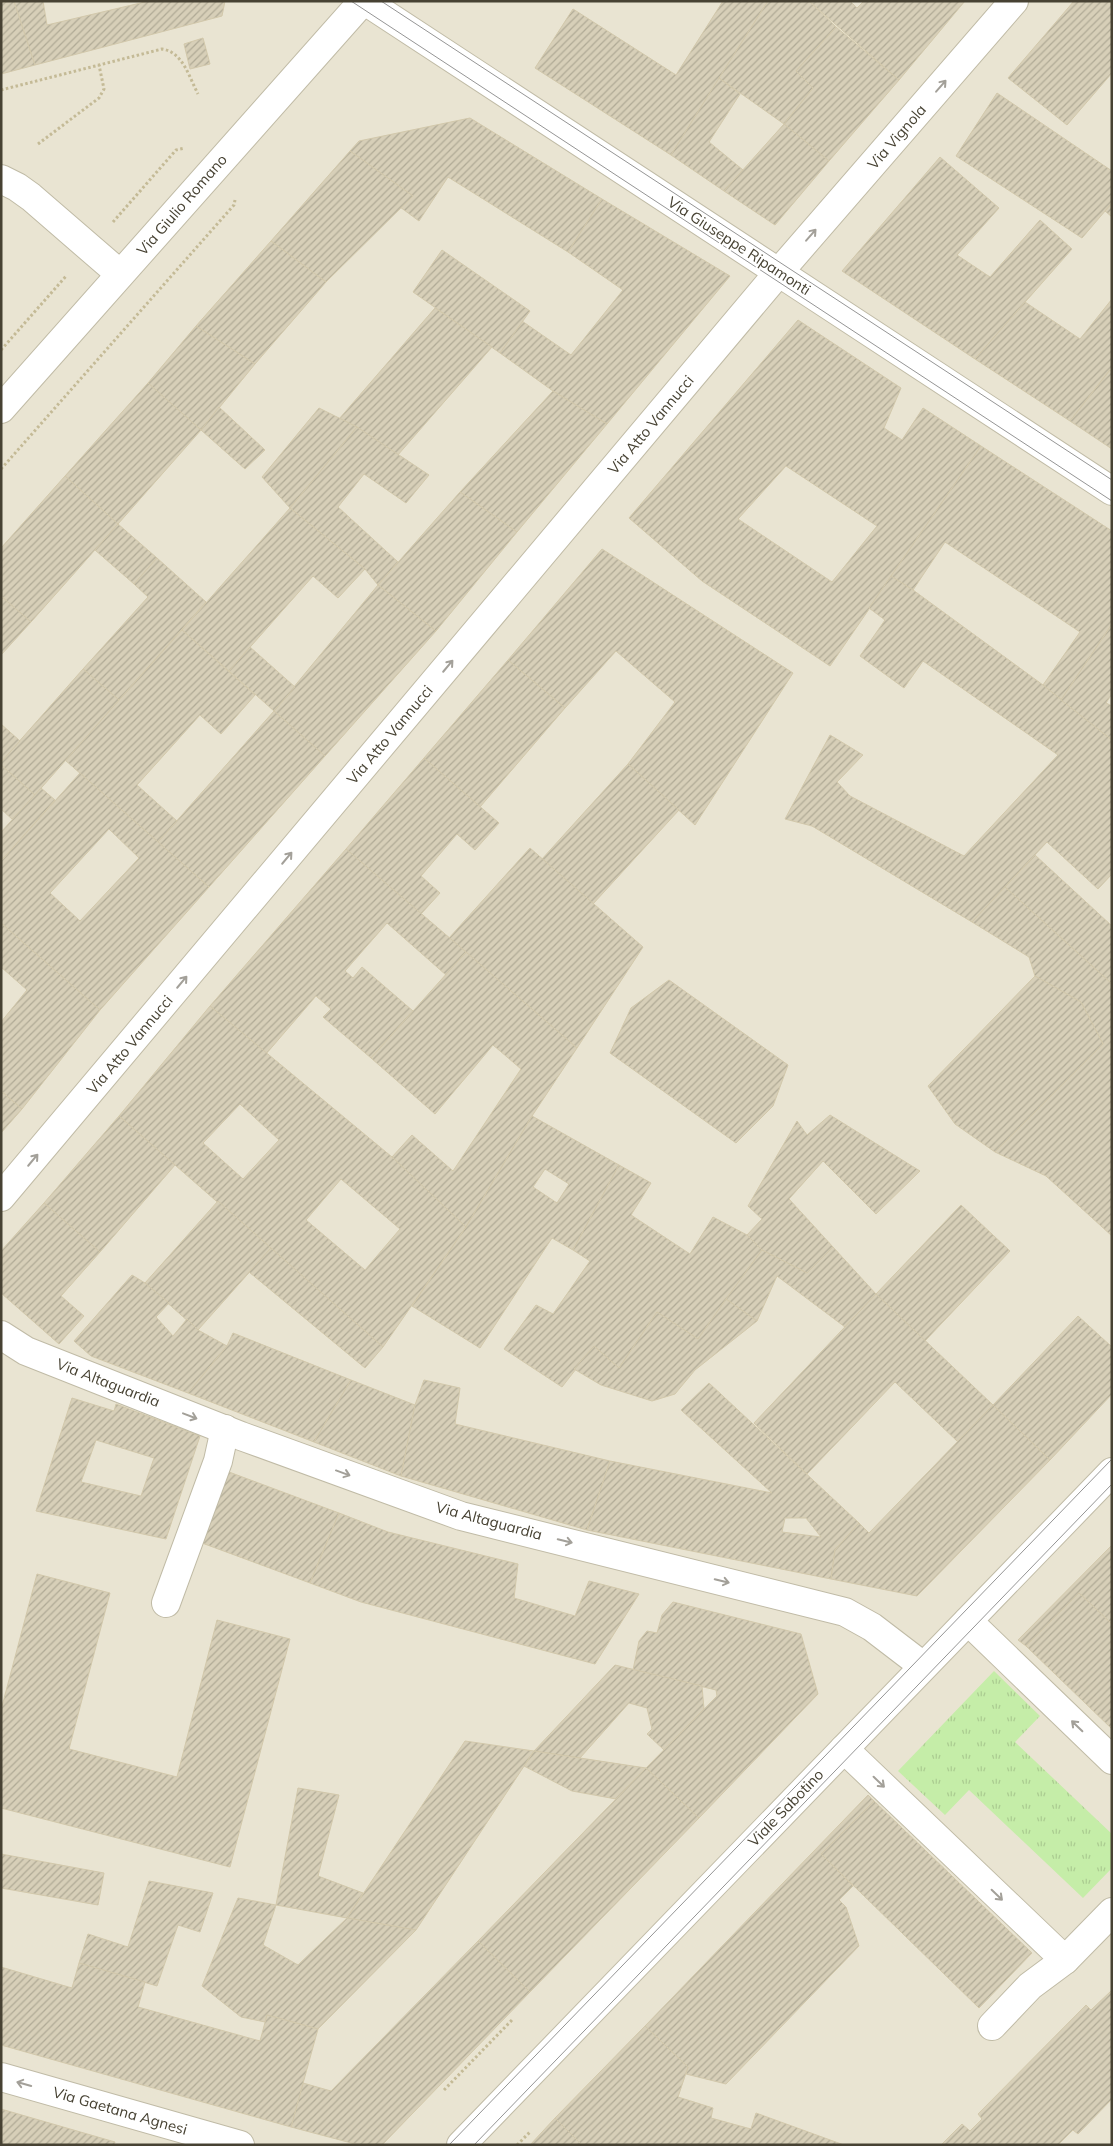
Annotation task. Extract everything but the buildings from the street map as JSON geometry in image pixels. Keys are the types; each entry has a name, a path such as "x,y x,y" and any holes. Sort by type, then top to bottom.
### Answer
{"street":[{"name":"Via Giuseppe Ripamonti","path":"364,1 1112,491"},
{"name":"Via Giulio Romano","path":"1,409 364,1"},
{"name":"Via Vignola","path":"779,272 1014,1"},
{"path":"1,179 31,197 120,274"},
{"name":"Via Atto Vannucci","path":"1,1197 779,272"},
{"name":"Via Altaguardia","path":"1,1335 26,1351 225,1429 461,1516 845,1612 885,1636 923,1666"},
{"path":"166,1602 218,1461 225,1429"},
{"name":"Viale Sabotino","path":"461,2145 1112,1472"},
{"path":"968,1621 1112,1760"},
{"path":"844,1749 1065,1960"},
{"path":"992,2026 1030,1986 1065,1960 1112,1912"},
{"name":"Via Gaetana Agnesi","path":"1,2077 240,2145"}],"path":[{"path":"1,90 162,49 175,53 181,60 198,94"},
{"path":"38,144 99,98 104,89 99,65"},
{"path":"1,350 64,278"},
{"path":"444,2090 512,2020"},
{"path":"517,2145 531,2131"}],"shaded area":[{"path":"1,1 350,1 1112,490 1112,2145 1,2145"},
{"path":"376,1 1112,1 1112,478"}],"green space":[{"path":"994,1671 1040,1716 1015,1742 1112,1834 1112,1868 1083,1898 969,1790 945,1815 898,1771"}],"tram line":[{"path":"351,1 1112,501"},
{"path":"381,1 1112,480"},
{"path":"449,2145 1112,1459"},
{"path":"474,2145 1112,1484"}]}
